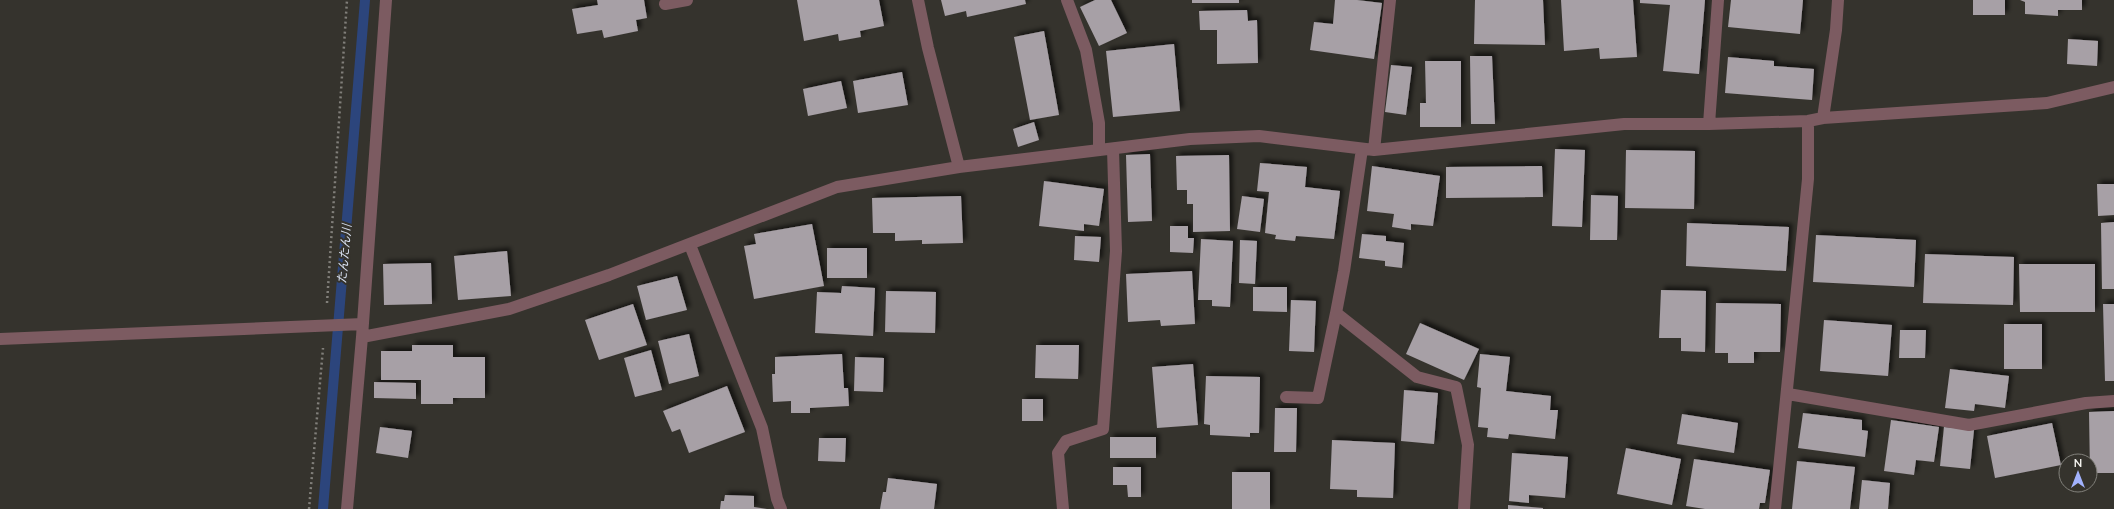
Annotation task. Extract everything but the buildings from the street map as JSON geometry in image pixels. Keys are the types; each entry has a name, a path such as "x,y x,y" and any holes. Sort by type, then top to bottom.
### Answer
{"street":[{"path":"347,509 363,324 386,0"},
{"path":"665,4 687,0"},
{"path":"918,0 928,48 959,167"},
{"path":"1067,0 1086,50 1099,123 1099,150"},
{"path":"1374,150 1390,0"},
{"path":"1709,124 1718,0"},
{"path":"1823,118 1836,30 1838,0"},
{"path":"362,337 509,309 609,275 690,245 837,187 959,167 1190,139 1259,136 1374,150 1624,124 1709,124 1808,121 1823,118 2047,103 2114,87"},
{"path":"1775,509 1788,394 1808,179 1808,121"},
{"path":"1063,509 1058,453 1066,441 1104,429 1116,251 1113,148"},
{"path":"1286,397 1318,398 1344,271 1362,148"},
{"path":"690,245 762,428 777,499 781,509"},
{"path":"1336,313 1417,377 1456,387 1468,445 1464,509"},
{"path":"0,339 363,324"},
{"path":"1788,394 1969,425 2086,403 2114,401"}],"path":[{"path":"309,509 325,326 347,0"}],"waterway":[{"name":"たんたん川","path":"323,509 365,0"}]}
